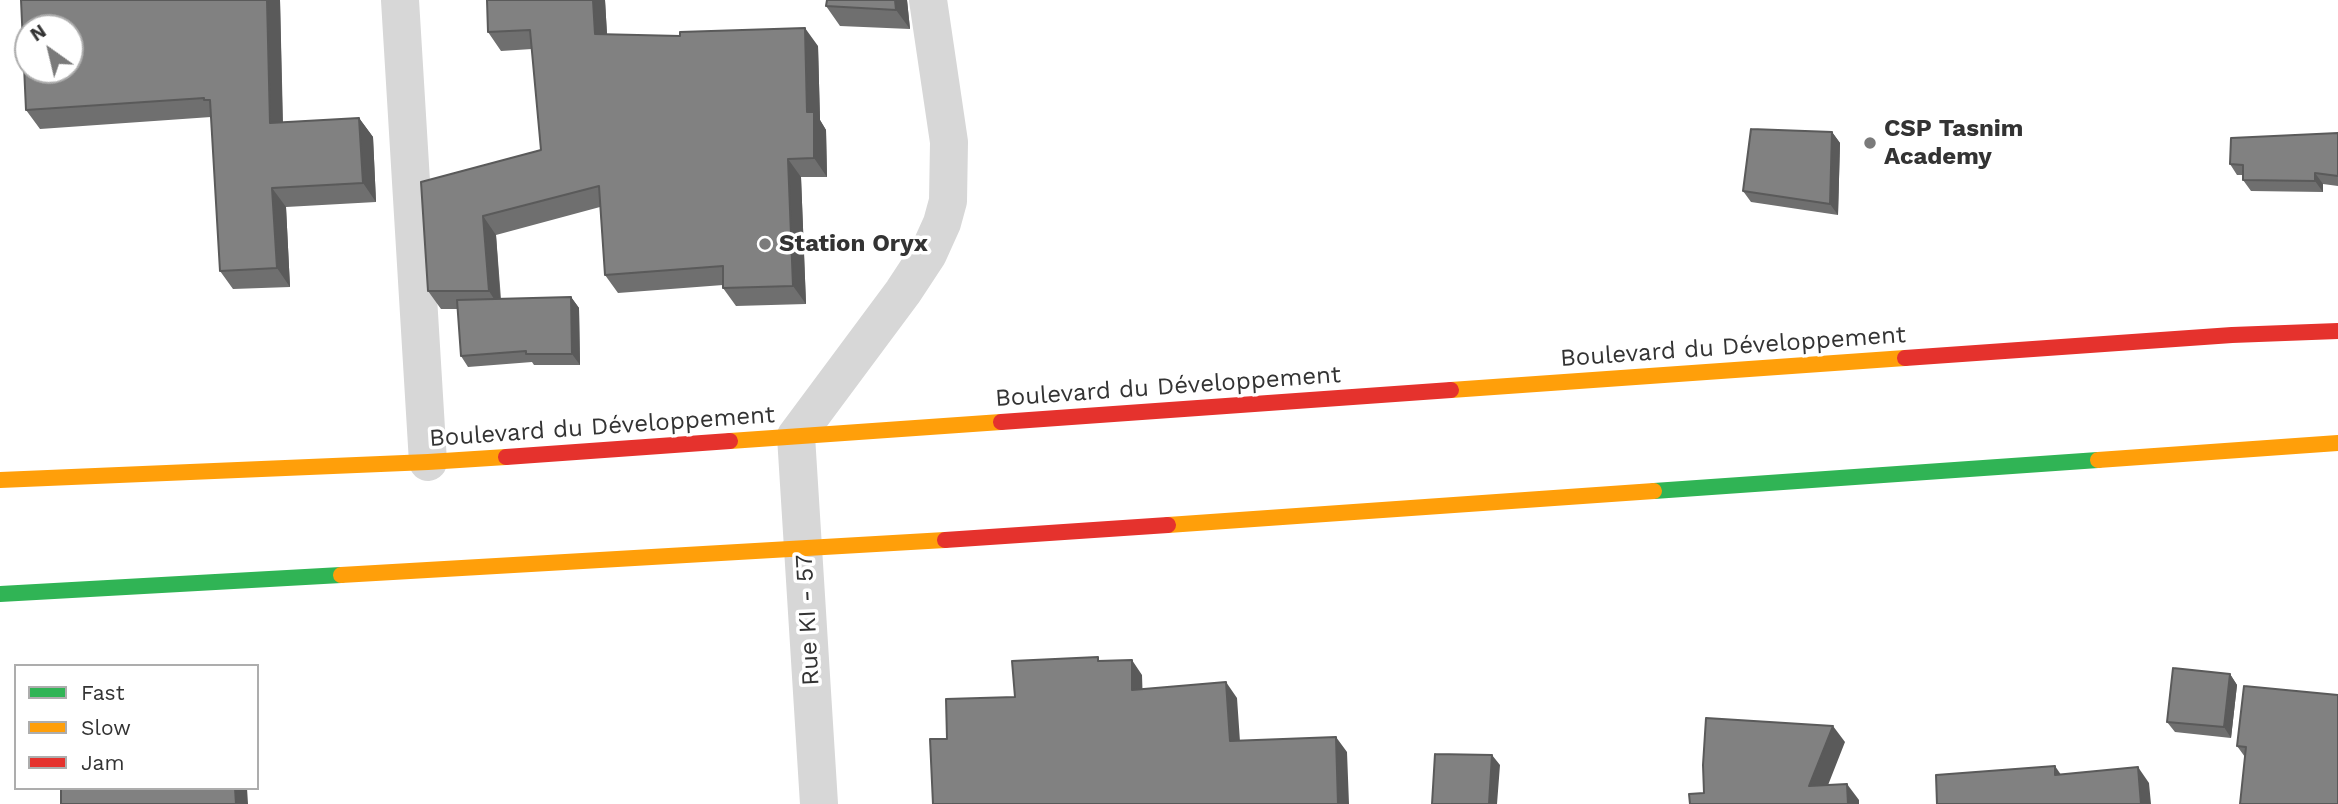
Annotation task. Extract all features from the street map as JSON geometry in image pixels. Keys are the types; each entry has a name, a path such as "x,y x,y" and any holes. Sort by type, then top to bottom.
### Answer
{"highway":[{"name":"Boulevard du Développement","path":"0,480 429,462 2232,335 2338,331"},
{"path":"0,594 803,550 2338,443"}],"street":[{"path":"400,0 429,462"},
{"path":"796,436 928,254 948,201 949,142 928,0"},
{"name":"Rue KI - 57","path":"796,436 819,804"}],"building":[{"path":"21,0 267,0 270,123 359,118 363,183 272,188 277,268 220,271 210,100 204,98 26,110 25,84 84,84 84,14 22,14"},
{"path":"487,0 593,0 595,34 680,36 680,32 805,28 807,112 814,112 814,158 788,159 793,286 723,288 723,266 605,275 599,186 483,216 489,291 428,291 421,182 541,150 530,30 488,32"},
{"path":"827,0 895,0 896,10 826,6"},
{"path":"1751,129 1832,132 1830,204 1743,191"},
{"path":"2338,133 2338,176 2315,173 2315,181 2243,180 2243,165 2230,164 2231,138"},
{"path":"571,297 572,354 526,354 526,351 461,356 457,300"},
{"path":"1098,657 1098,661 1132,660 1132,690 1226,682 1230,741 1336,737 1338,804 933,804 930,739 947,739 946,699 1015,697 1012,661"},
{"path":"2173,668 2230,674 2224,727 2167,722"},
{"path":"2244,686 2338,695 2338,804 2240,804 2246,747 2237,746"},
{"path":"1706,718 1833,726 1809,786 1847,784 1848,804 1690,804 1689,794 1704,793"},
{"path":"1435,754 1492,755 1489,804 1432,804"},
{"path":"2055,766 2055,775 2138,767 2141,804 1937,804 1936,775"},
{"path":"61,790 235,790 236,804 61,804"}],"traffic: fast":[{"path":"1654,491 2098,460"},
{"path":"0,594 341,575"}],"traffic: slow":[{"path":"1451,390 1905,358"},
{"path":"730,441 1001,422"},
{"path":"2098,460 2338,443"},
{"path":"0,480 506,457"},
{"path":"1168,525 1654,491"},
{"path":"341,575 945,540"}],"traffic: jam":[{"path":"1905,358 2232,335 2338,331"},
{"path":"1001,422 1451,390"},
{"path":"506,457 730,441"},
{"path":"945,540 1168,525"}],"place":[{"name":"CSP Tasnim Academy","path":"1870,143"},
{"name":"Station Oryx","path":"765,244"}]}
